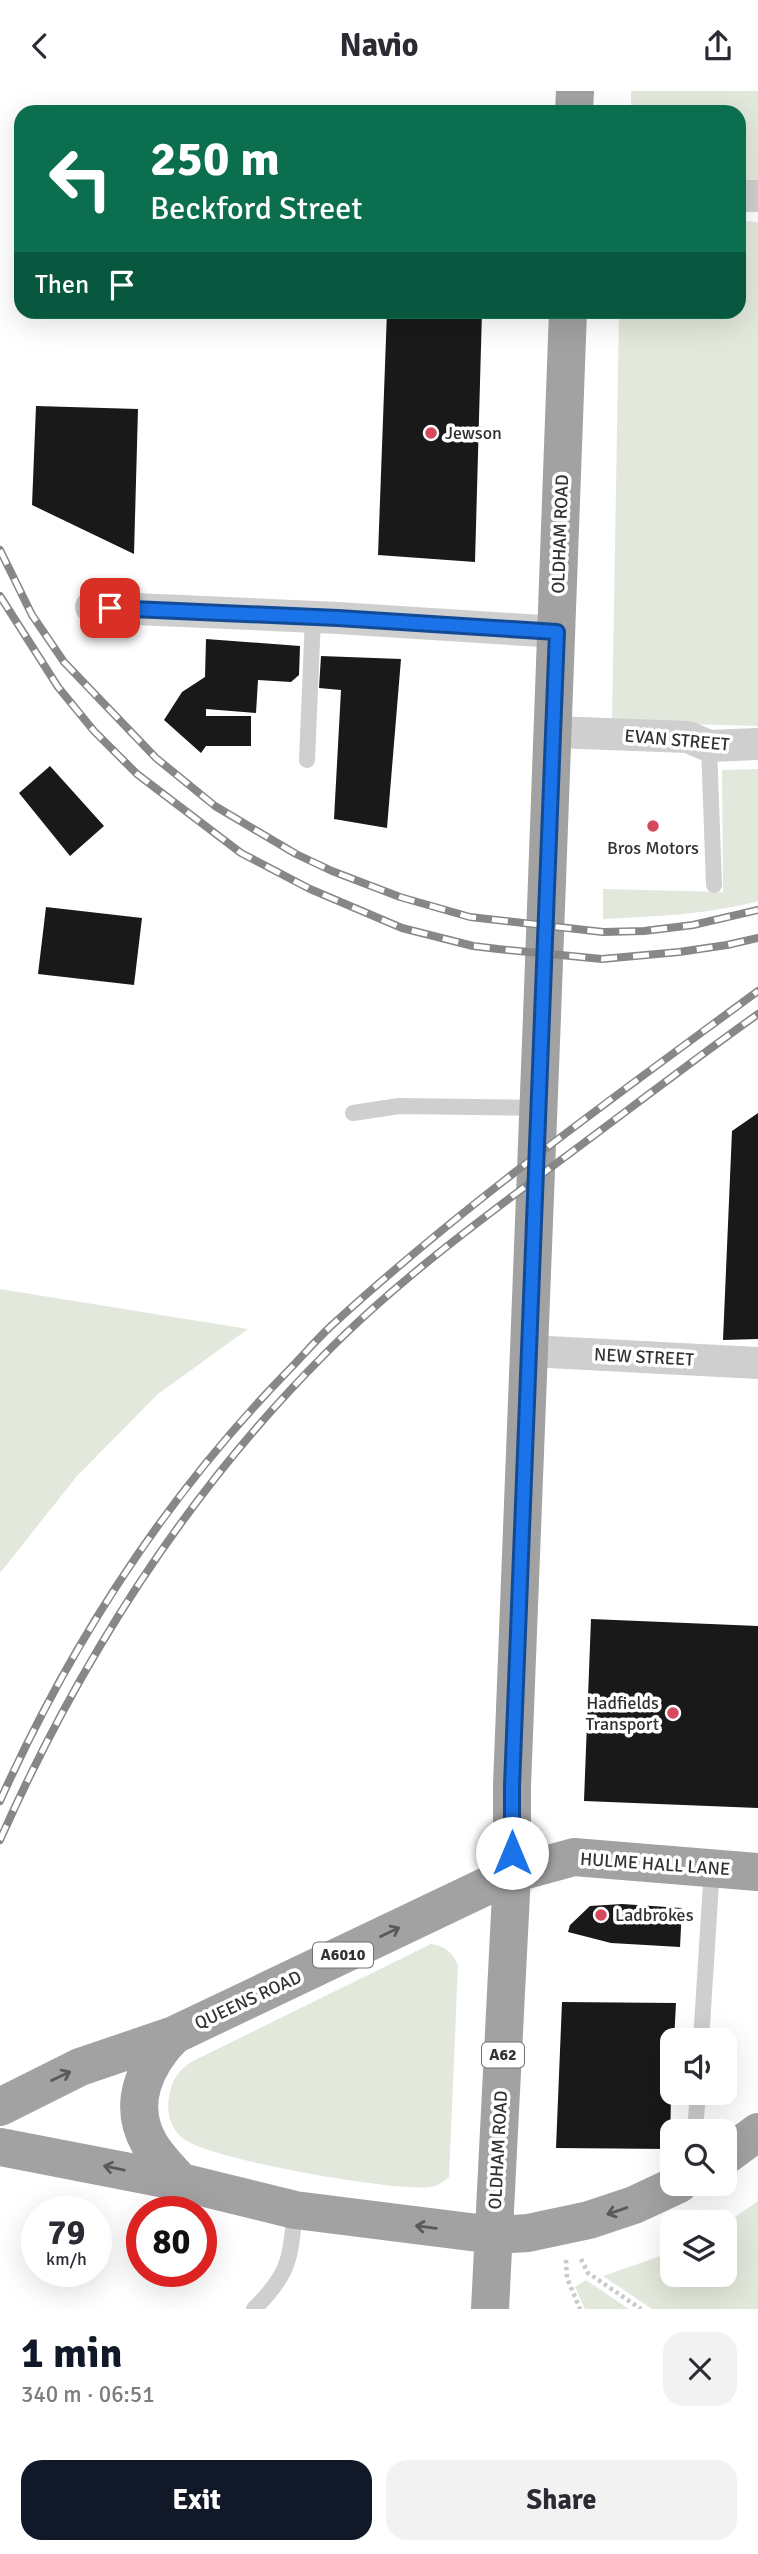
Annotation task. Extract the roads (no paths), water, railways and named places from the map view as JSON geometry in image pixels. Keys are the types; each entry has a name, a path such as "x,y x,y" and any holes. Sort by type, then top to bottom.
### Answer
{"highway":[{"name":"OLDHAM ROAD","path":"490,2309 512,1874 512,1786 568,319"},
{"name":"HULME HALL LANE","path":"512,1874 574,1857 758,1872"},
{"name":"QUEENS ROAD","path":"0,2107 80,2067 174,2035 512,1874"},
{"name":"QUEENS ROAD","path":"174,2035 152,2061 144,2076 139,2090 139,2105 142,2126 149,2143 180,2182"},
{"path":"737,2147 758,2132"},
{"path":"0,2147 180,2182 295,2210 494,2235 528,2233 589,2220 660,2193"}],"street":[{"path":"91,607 557,632"},
{"name":"EVAN STREET","path":"554,732 688,737 709,746 758,744"},
{"name":"NEW STREET","path":"529,1351 758,1363"}],"lane":[{"path":"307,760 313,618"},
{"path":"709,746 713,885"},
{"path":"353,1113 399,1106 538,1108"},
{"path":"702,2028 712,1867"},
{"path":"254,2309 276,2287 285,2270 295,2210"}],"railway":[{"path":"0,550 32,615 64,662 156,758 215,806 296,854 400,897 470,917 603,932 644,931 693,925 758,910"},
{"path":"0,596 58,687 94,731 137,774 241,853 310,889 402,928 473,946 498,949 602,959 679,952 758,938"},
{"path":"0,1801 57,1686 124,1576 199,1472 284,1375 331,1326 433,1237 540,1153 758,991"},
{"path":"0,1840 65,1708 140,1581 182,1521 275,1407 351,1328 431,1259 758,1014"}],"place":[{"name":"Jewson","path":"431,433"},
{"name":"Bros Motors","path":"653,826"},
{"name":"Hadfields Transport","path":"673,1713"},
{"name":"Ladbrokes","path":"601,1915"}]}
